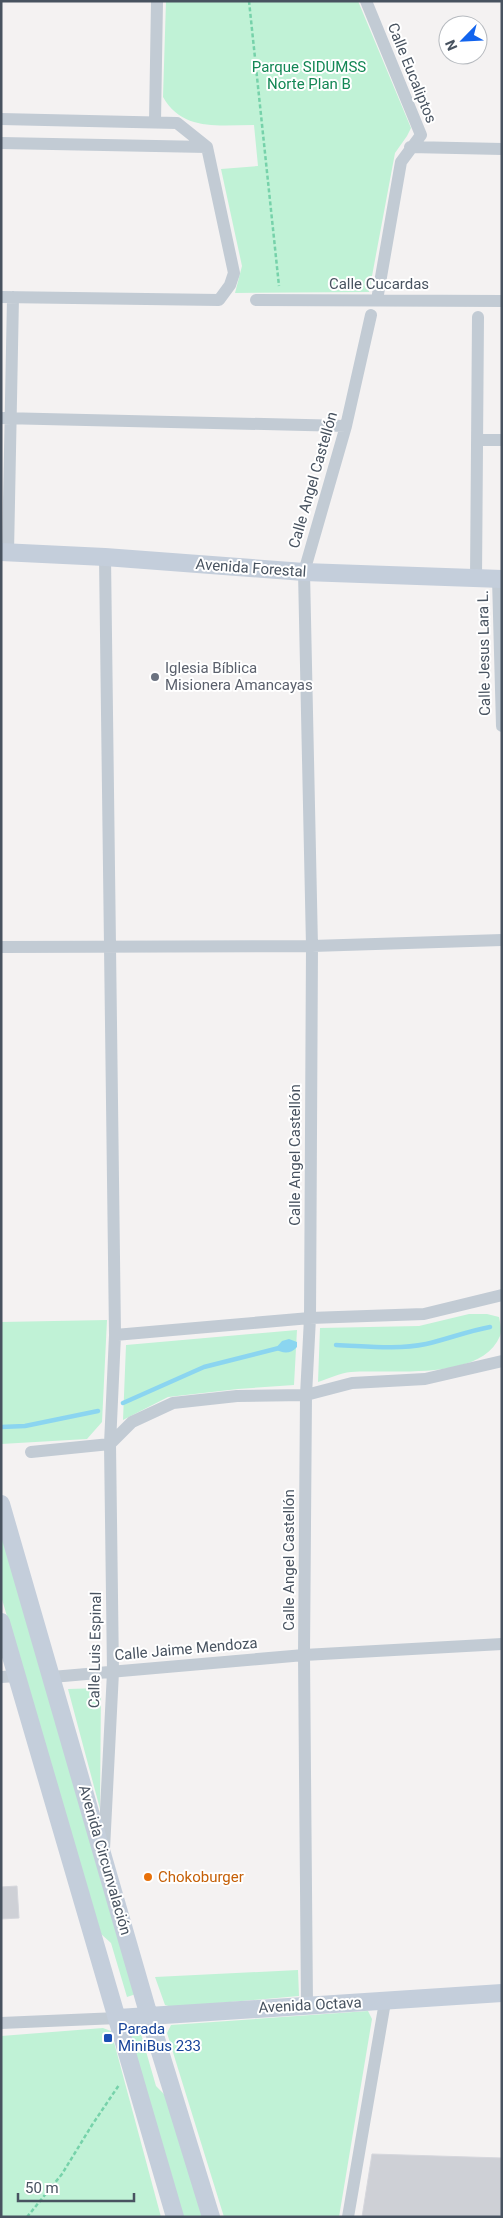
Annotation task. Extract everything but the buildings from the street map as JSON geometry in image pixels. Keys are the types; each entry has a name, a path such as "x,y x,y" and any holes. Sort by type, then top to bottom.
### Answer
{"main road":[{"name":"Avenida Forestal","path":"5,552 105,557 304,572 500,579"},
{"name":"Avenida Circunvalación","path":"1,1504 149,2016 211,2217"},
{"path":"1,1622 9,1676 118,2018 175,2217"},
{"name":"Avenida Octava","path":"118,2018 502,1993"}],"street":[{"path":"155,122 157,1"},
{"name":"Calle Eucaliptos","path":"366,1 420,134 401,162 376,300"},
{"path":"1,119 177,123 208,147 234,273 230,285 219,300 7,297 5,552"},
{"path":"1,144 208,147"},
{"path":"410,147 502,149"},
{"name":"Calle Cucardas","path":"256,300 502,301"},
{"name":"Calle Angel Castellón","path":"307,2005 304,1655 306,1395 310,1318 312,946 304,572 346,426 371,315"},
{"path":"476,579 478,317"},
{"path":"5,418 346,426"},
{"path":"477,440 502,440"},
{"name":"Calle Luis Espinal","path":"104,1856 113,1672 110,1444 115,1335 105,557"},
{"name":"Calle Jesus Lara L.","path":"500,579 502,726"},
{"path":"1,947 109,945 312,946 502,940"},
{"path":"115,1335 310,1318 424,1314 502,1294"},
{"path":"31,1452 110,1444 132,1422 173,1403 236,1396 306,1395 352,1383 425,1379 502,1361"},
{"name":"Calle Jaime Mendoza","path":"52,1677 304,1655 502,1644"},
{"path":"348,2217 385,2002"},
{"path":"1,2023 118,2018"}],"path":[{"path":"249,1 280,300"},
{"path":"27,2217 62,2174 92,2124 120,2084"}],"green space":[{"name":"Parque SIDUMSS Norte Plan B","path":"166,1 358,1 411,128 395,153 369,292 235,293 242,266 221,169 258,166 254,125 216,125 192,121 181,116 171,108 163,97"},
{"path":"469,1314 487,1314 499,1317 501,1326 500,1336 490,1351 474,1361 455,1367 433,1370 351,1372 318,1382 320,1328 419,1326"},
{"path":"107,1320 102,1422 87,1439 1,1444 1,1322"},
{"path":"297,1330 294,1385 168,1397 123,1420 126,1345"},
{"path":"1,1531 136,1994 127,1997 111,1943 101,1934 1,1596"},
{"path":"101,1688 100,1809 68,1689"},
{"path":"298,1970 299,1996 172,2007 165,2005 155,1977"},
{"path":"368,2011 372,2019 339,2217 224,2217 167,2033 171,2025"},
{"path":"103,2028 111,2031 161,2217 1,2217 1,2036"},
{"path":"136,2031 141,2034 156,2086 166,2096 203,2217 183,2217 131,2038 132,2034"}],"water":[{"path":"289,1339 297,1342 295,1349 287,1353 275,1349 282,1341"}],"waterway":[{"path":"336,1345 415,1346 490,1327"},
{"path":"123,1403 204,1367 279,1348"},
{"path":"1,1427 25,1426 98,1411"}],"place":[{"name":"Iglesia Bíblica Misionera Amancayas","path":"155,677"},
{"name":"Chokoburger","path":"148,1877"},
{"name":"Parada MiniBus 233","path":"108,2038"}]}
